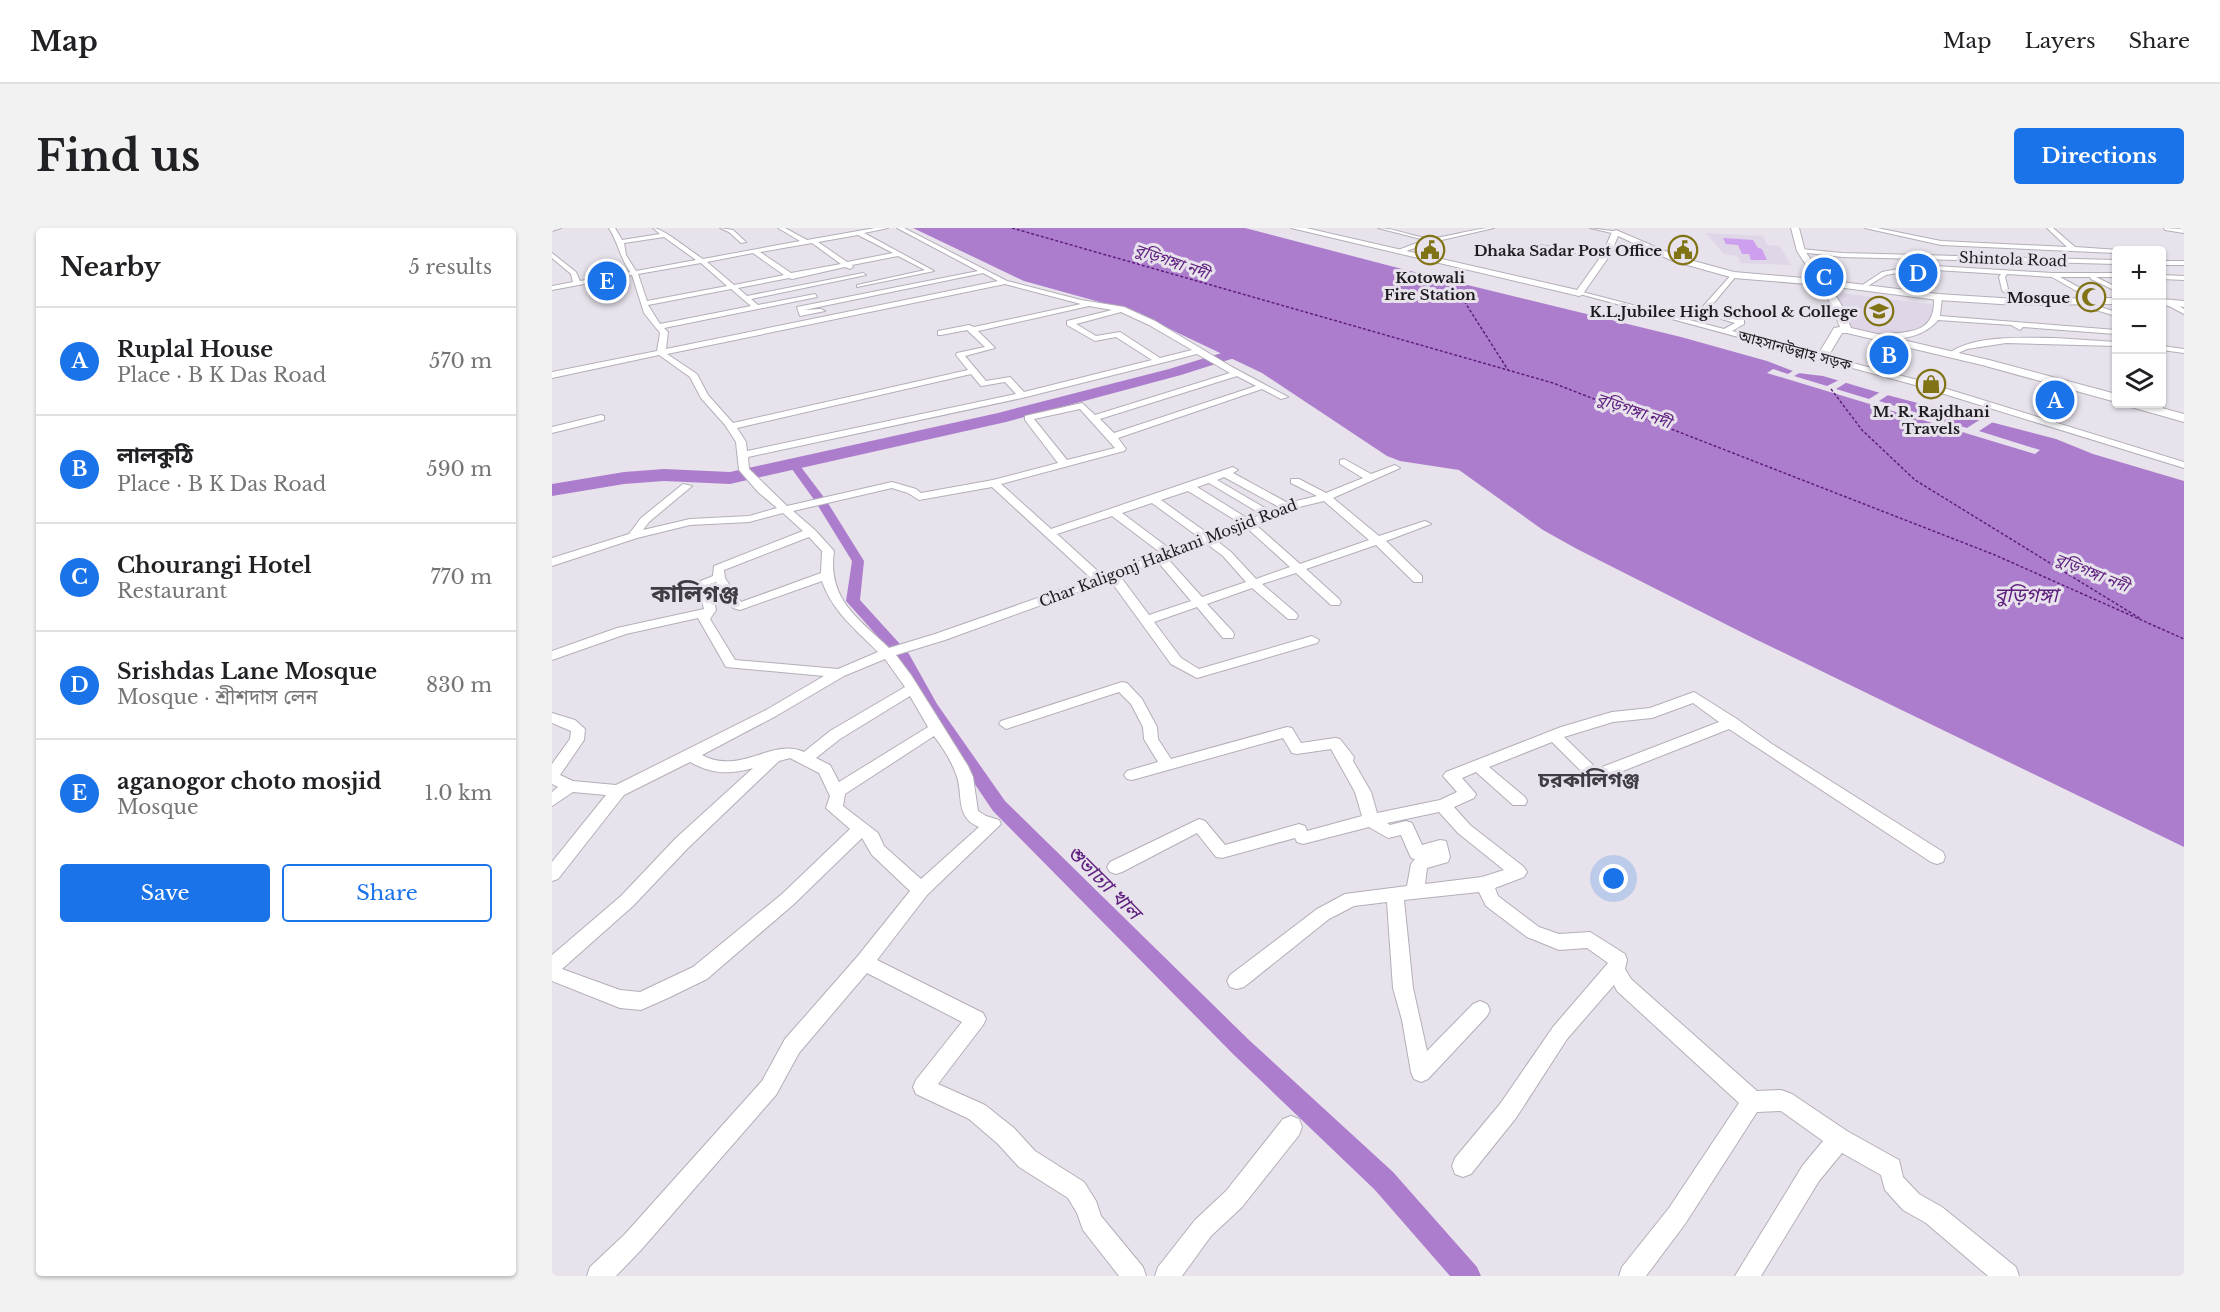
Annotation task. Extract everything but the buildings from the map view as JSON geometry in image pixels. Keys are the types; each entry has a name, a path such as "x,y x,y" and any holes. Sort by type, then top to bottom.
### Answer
{"street":[{"path":"552,229 558,228"},
{"path":"622,228 612,229 620,242 625,261 634,273 646,309 664,332 662,353"},
{"path":"656,228 702,261 757,308"},
{"path":"723,228 743,242 734,244 746,253"},
{"path":"781,228 879,282"},
{"path":"552,288 885,228"},
{"path":"900,228 1005,282 1121,309 1152,323 1198,351 1284,397"},
{"name":"আহসানউল্লাহ সড়ক","path":"1295,228 1400,250 1579,293 1918,383 2184,465"},
{"path":"1381,228 1432,240"},
{"path":"1400,250 1432,240 1491,228"},
{"path":"1606,229 1628,228"},
{"path":"1795,228 1801,251 1836,304 1847,330"},
{"path":"1868,228 1876,234 1941,243 2112,251"},
{"path":"2050,228 2073,249"},
{"path":"2168,228 2184,231"},
{"path":"1579,293 1606,255 1606,229"},
{"path":"1606,229 1676,259 1734,275 1864,286 1938,297 2016,302 2112,301"},
{"path":"845,289 931,271 859,233"},
{"path":"620,242 666,234"},
{"path":"1538,247 1606,255"},
{"path":"2069,276 2050,260 2046,253 2073,249"},
{"name":"Shintola Road","path":"1801,251 1842,255 1874,251 2112,262"},
{"path":"658,327 822,294 755,252"},
{"path":"645,304 899,254"},
{"path":"552,255 574,273 577,284"},
{"path":"2166,263 2184,263"},
{"path":"552,266 564,264"},
{"path":"1864,286 1884,273 1905,268 1962,268 2069,276 2112,275"},
{"path":"724,280 781,269"},
{"path":"985,271 800,309 803,314 994,276"},
{"path":"2005,272 2002,284 2016,302"},
{"path":"746,298 863,274"},
{"path":"1725,332 1741,322 1702,312 1734,275"},
{"path":"2052,275 2099,302"},
{"path":"2087,275 2112,287"},
{"path":"2166,275 2171,278"},
{"path":"2166,277 2184,278"},
{"path":"552,375 1005,282"},
{"path":"700,293 708,300"},
{"path":"1881,337 1897,337 1918,331 1934,323 1940,313 1938,297"},
{"path":"2079,302 2112,313"},
{"path":"2166,302 2184,304"},
{"path":"2166,302 2184,312"},
{"path":"972,330 1093,304"},
{"path":"1042,305 1053,312"},
{"path":"716,307 724,314"},
{"path":"1121,309 1070,323 1095,339 1117,334 1159,362"},
{"path":"1938,318 2112,332"},
{"path":"2013,323 2033,341"},
{"path":"941,333 969,327 991,348 960,355 984,384 1007,379 1022,395"},
{"path":"1822,358 1838,330 1847,330 1952,354 2112,397"},
{"path":"1952,354 1959,347 1979,344 2033,341 2112,344"},
{"path":"2166,349 2184,351"},
{"path":"743,455 1022,395 1198,351"},
{"path":"599,1276 641,1233 769,1088 792,1046 864,963 921,890 993,824 977,822 969,813 964,776 948,742 936,728 887,652 842,611 829,588 825,560 828,551 811,532 762,490 744,470 741,442 731,426 704,396 694,376 662,353"},
{"path":"731,426 974,371"},
{"path":"1094,417 1238,373"},
{"path":"1113,437 1264,386"},
{"path":"552,562 633,536 690,522 749,519 845,494 892,485 912,490 919,497 994,483 1065,464 1121,449 1113,437 1082,406 1028,418 1065,464"},
{"path":"2149,408 2184,418"},
{"path":"552,431 601,418"},
{"path":"1344,462 1370,478"},
{"name":"Char Kaligonj Hakkani Mosjid Road","path":"618,791 771,713 839,673 887,652 940,637 1100,580 1249,524 1287,507 1326,497 1395,468"},
{"path":"1050,533 1189,487 1229,471 1287,507"},
{"path":"1209,479 1270,514"},
{"path":"1295,481 1326,497 1400,559 1418,579"},
{"path":"994,483 1100,580"},
{"path":"633,536 645,520 687,486"},
{"path":"1189,487 1249,524 1335,602"},
{"path":"1153,499 1208,539 1227,555 1253,583 1292,616"},
{"path":"1114,512 1164,555 1199,602 1228,635"},
{"path":"1148,620 1425,524"},
{"path":"811,532 718,567 719,578 737,605 740,606 827,575"},
{"path":"1113,575 1176,661 1197,674 1312,640"},
{"path":"719,578 704,582 711,610 704,619 731,664 839,673"},
{"path":"552,656 622,631 709,612"},
{"path":"1006,724 1122,686 1137,702 1150,727 1151,739 1167,764"},
{"path":"690,755 708,765 733,768 774,757 798,755 912,689"},
{"path":"1116,867 1199,825 1222,852 1299,830 1303,838 1371,820 1443,805 1468,794 1451,776 1612,717 1652,713 1694,697 1777,755 1936,857"},
{"path":"552,718 570,723 578,729 577,740 552,776 570,786 618,791"},
{"path":"1555,737 1595,776 1732,722"},
{"path":"836,792 936,728"},
{"path":"1132,775 1287,732 1297,749 1335,743 1346,757 1345,761 1363,792 1371,820 1388,832 1406,827 1417,853 1440,846 1442,857 1419,864 1415,892 1484,884 1518,872 1464,829 1443,805"},
{"path":"798,755 825,769 838,796 834,808 872,837 878,850 921,890"},
{"path":"552,966 627,901 682,843 774,757"},
{"path":"1478,766 1519,801"},
{"path":"552,800 570,786"},
{"path":"552,874 618,791"},
{"path":"552,973 620,999 641,1001 662,992 700,973 788,899 861,829"},
{"path":"1237,981 1323,914 1351,899 1484,884"},
{"path":"1463,1166 1508,1111 1560,1033 1615,970 1618,960 1590,940 1560,942 1533,932 1492,901 1484,884"},
{"path":"1395,894 1403,988 1412,1020 1421,1072 1480,1010"},
{"path":"864,963 976,1019 923,1087 976,1112 1006,1136 1027,1159 1076,1190 1088,1209 1091,1222 1134,1276"},
{"path":"1615,970 1624,985 1752,1101 1785,1101 1839,1139 1891,1168 1893,1182 1911,1202 1934,1215 2007,1276"},
{"path":"1631,1276 1677,1216 1752,1101"},
{"path":"1167,1276 1203,1228 1234,1199 1291,1127"},
{"path":"1747,1276 1811,1173 1839,1139"}],"shaded area":[{"path":"1706,233 1763,236 1767,245 1780,246 1791,265 1741,263 1737,256 1724,254"},
{"path":"1723,238 1753,240 1758,248 1762,249 1767,260 1751,260 1749,254 1742,254 1738,245 1726,244"},
{"name":"K.L.Jubilee High School & College","path":"1832,292 1937,305 1938,318 1918,331 1881,337 1847,330"}],"water":[{"name":"বুড়িগঙ্গা","path":"913,228 1245,228 1681,337 1767,361 1798,373 1823,376 2056,439 2093,454 2184,481 2184,847 1753,638 1577,549 1543,530 1459,470 1400,461 1387,456 1262,373 1132,311 1024,281"}],"pier":[{"path":"1773,369 1788,374 1796,369 1803,371 1794,376 1827,386 1841,379 1849,381 1836,389 1869,399 1882,391 1891,393 1879,401 1937,419 1948,412 1952,414 1943,421 1967,428 1984,417 1996,420 1979,431 2040,450 2035,454 1767,373"}],"waterway":[{"path":"552,490 624,478 664,475 730,478 1000,418 1175,372 1264,344"},
{"name":"শুভাঢ্যা খাল","path":"794,465 820,500 858,561 853,601 904,657 930,706 999,806 1241,1047 1384,1181 1468,1276"}],"ferry route":[{"path":"1012,228 1553,383 1995,555 2184,639"},
{"path":"1459,293 1508,370"},
{"path":"1831,389 1862,430 1915,480 2141,619"}],"place":[{"name":"Kotowali Fire Station","path":"1430,250"},
{"name":"Dhaka Sadar Post Office","path":"1683,250"},
{"name":"Srishdas Lane Mosque","path":"1918,273"},
{"name":"Chourangi Hotel","path":"1824,277"},
{"name":"aganogor choto mosjid","path":"607,281"},
{"name":"Mosque","path":"2091,297"},
{"name":"K.L.Jubilee High School & College","path":"1879,311"},
{"name":"লালকুঠি","path":"1889,355"},
{"name":"M. R. Rajdhani Travels","path":"1931,384"},
{"name":"Ruplal House","path":"2055,400"}],"district":[{"name":"কালিগঞ্জ","path":"695,593"},
{"name":"চরকালিগঞ্জ","path":"1589,780"}],"water label":[{"name":"বুড়িগঙ্গা নদী","path":"1172,261"},
{"name":"বুড়িগঙ্গা নদী","path":"1634,410"},
{"name":"বুড়িগঙ্গা নদী","path":"2092,572"}]}
